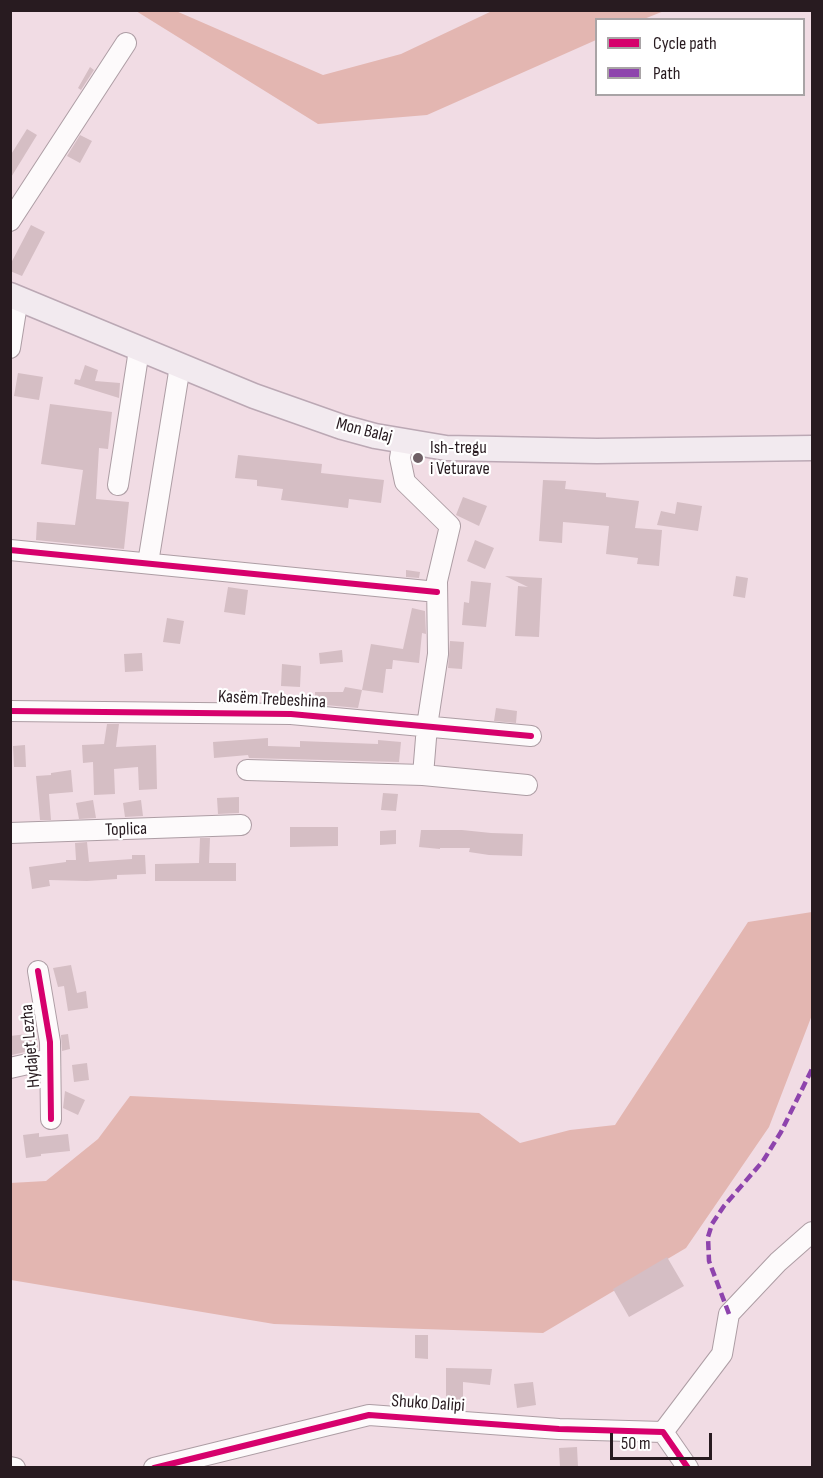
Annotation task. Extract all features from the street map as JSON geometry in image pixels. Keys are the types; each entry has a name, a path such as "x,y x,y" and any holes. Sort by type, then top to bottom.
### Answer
{"main road":[{"name":"Mon Balaj","path":"14,297 254,396 342,427 403,441 446,448 597,451 813,448"}],"street":[{"path":"10,221 126,43"},
{"path":"10,348 14,297"},
{"path":"118,485 138,350"},
{"path":"148,563 180,366"},
{"path":"403,441 400,458 405,482 450,526 439,572 438,654 427,726 423,775"},
{"path":"10,550 437,592"},
{"name":"Kasëm Trebeshina","path":"10,711 291,714 531,736"},
{"path":"247,770 423,775 527,785"},
{"name":"Toplica","path":"10,833 241,825"},
{"name":"Hydajet Lezha","path":"38,971 50,1042 51,1119"},
{"name":"Hydajet Lezha","path":"10,1068 50,1059"},
{"path":"688,1467 663,1432 722,1354 729,1314 778,1262 813,1232"},
{"name":"Shuko Dalipi","path":"154,1467 369,1415 559,1429 663,1432"}],"shaded area":[{"path":"136,11 176,11 323,75 401,54 492,11 664,11 646,18 595,18 595,40 427,115 318,124"},
{"path":"812,912 812,1015 769,1127 686,1248 543,1333 274,1324 11,1280 10,1183 46,1181 98,1139 130,1096 479,1113 520,1143 570,1130 615,1125 748,922"}],"building":[{"path":"90,67 94,70 81,90 78,88"},
{"path":"27,129 37,135 10,179 10,156"},
{"path":"80,135 92,141 80,163 67,156"},
{"path":"31,225 45,232 22,276 10,271 10,265"},
{"path":"85,365 98,370 95,381 120,383 119,398 74,384 75,379 80,380"},
{"path":"18,373 43,377 39,400 14,396"},
{"path":"50,404 112,412 108,449 99,448 96,499 129,502 124,549 36,540 37,522 75,525 83,470 41,464"},
{"path":"238,455 322,464 321,473 384,480 381,503 349,499 348,508 281,500 283,489 257,486 257,480 235,478"},
{"path":"543,480 566,481 565,489 606,493 606,497 639,501 635,528 662,530 659,566 637,564 638,558 606,554 609,526 563,522 562,543 539,541"},
{"path":"463,497 487,506 479,526 456,515"},
{"path":"677,502 702,506 698,531 657,525 661,511 675,514"},
{"path":"475,540 494,548 485,569 467,561"},
{"path":"406,570 420,572 419,578 406,577"},
{"path":"505,576 542,578 539,637 515,636 518,586 528,587"},
{"path":"736,576 748,578 745,598 733,596"},
{"path":"471,581 491,583 486,627 462,625 464,602 469,603"},
{"path":"228,587 248,590 245,615 224,612"},
{"path":"412,608 425,611 426,634 422,633 419,663 393,660 392,669 386,669 383,693 362,690 371,644 403,649"},
{"path":"167,618 184,621 180,644 163,642"},
{"path":"450,641 464,642 462,669 448,668"},
{"path":"342,650 343,662 320,664 319,653"},
{"path":"142,653 143,671 125,672 124,654"},
{"path":"282,664 301,666 300,687 281,686"},
{"path":"345,687 362,690 358,708 315,704 315,692 343,692"},
{"path":"496,708 517,711 516,723 494,721"},
{"path":"107,724 119,724 116,747 156,745 157,789 139,790 138,767 114,769 115,794 94,795 93,762 83,763 82,745 104,744"},
{"path":"268,738 268,746 300,747 300,741 378,744 378,740 401,742 399,762 249,758 248,755 214,758 213,742"},
{"path":"25,745 26,767 14,767 13,746"},
{"path":"71,770 73,792 49,794 51,820 40,820 36,776"},
{"path":"383,793 398,794 396,811 381,810"},
{"path":"239,797 239,813 218,814 217,798"},
{"path":"93,800 96,818 79,819 76,803"},
{"path":"141,800 143,816 125,817 123,803"},
{"path":"290,827 338,827 338,846 290,847"},
{"path":"396,830 396,844 380,845 380,831"},
{"path":"421,830 523,834 522,856 469,852 470,848 419,847"},
{"path":"200,838 210,838 209,863 236,863 236,881 155,881 155,864 199,863"},
{"path":"87,842 89,862 132,859 132,855 145,855 146,874 117,875 117,879 87,881 49,880 50,886 32,889 29,867 76,860 75,843"},
{"path":"71,965 77,993 86,991 88,1008 68,1011 64,986 58,987 53,968"},
{"path":"36,1033 38,1049 12,1055 10,1036"},
{"path":"68,1034 70,1049 62,1051 61,1035"},
{"path":"87,1063 89,1080 74,1082 72,1065"},
{"path":"65,1091 85,1100 78,1115 63,1108"},
{"path":"39,1133 39,1137 68,1134 70,1151 26,1158 23,1135"},
{"path":"667,1257 684,1286 629,1317 613,1289"},
{"path":"415,1335 428,1335 428,1359 415,1358"},
{"path":"446,1368 492,1369 490,1385 463,1382 463,1401 446,1400"},
{"path":"533,1382 536,1405 517,1408 514,1384"},
{"path":"577,1447 578,1467 560,1467 559,1448"}],"marked path":[{"path":"729,1314 709,1261 708,1237 712,1224 724,1206 763,1161 781,1132 812,1069"}],"cycle path":[{"path":"10,550 437,592"},
{"path":"10,711 291,714 531,736"},
{"path":"38,971 50,1042 51,1119"},
{"path":"154,1468 369,1415 559,1429 663,1432 688,1468"}],"place":[{"name":"Ish-tregu i Veturave","path":"418,458"}]}
